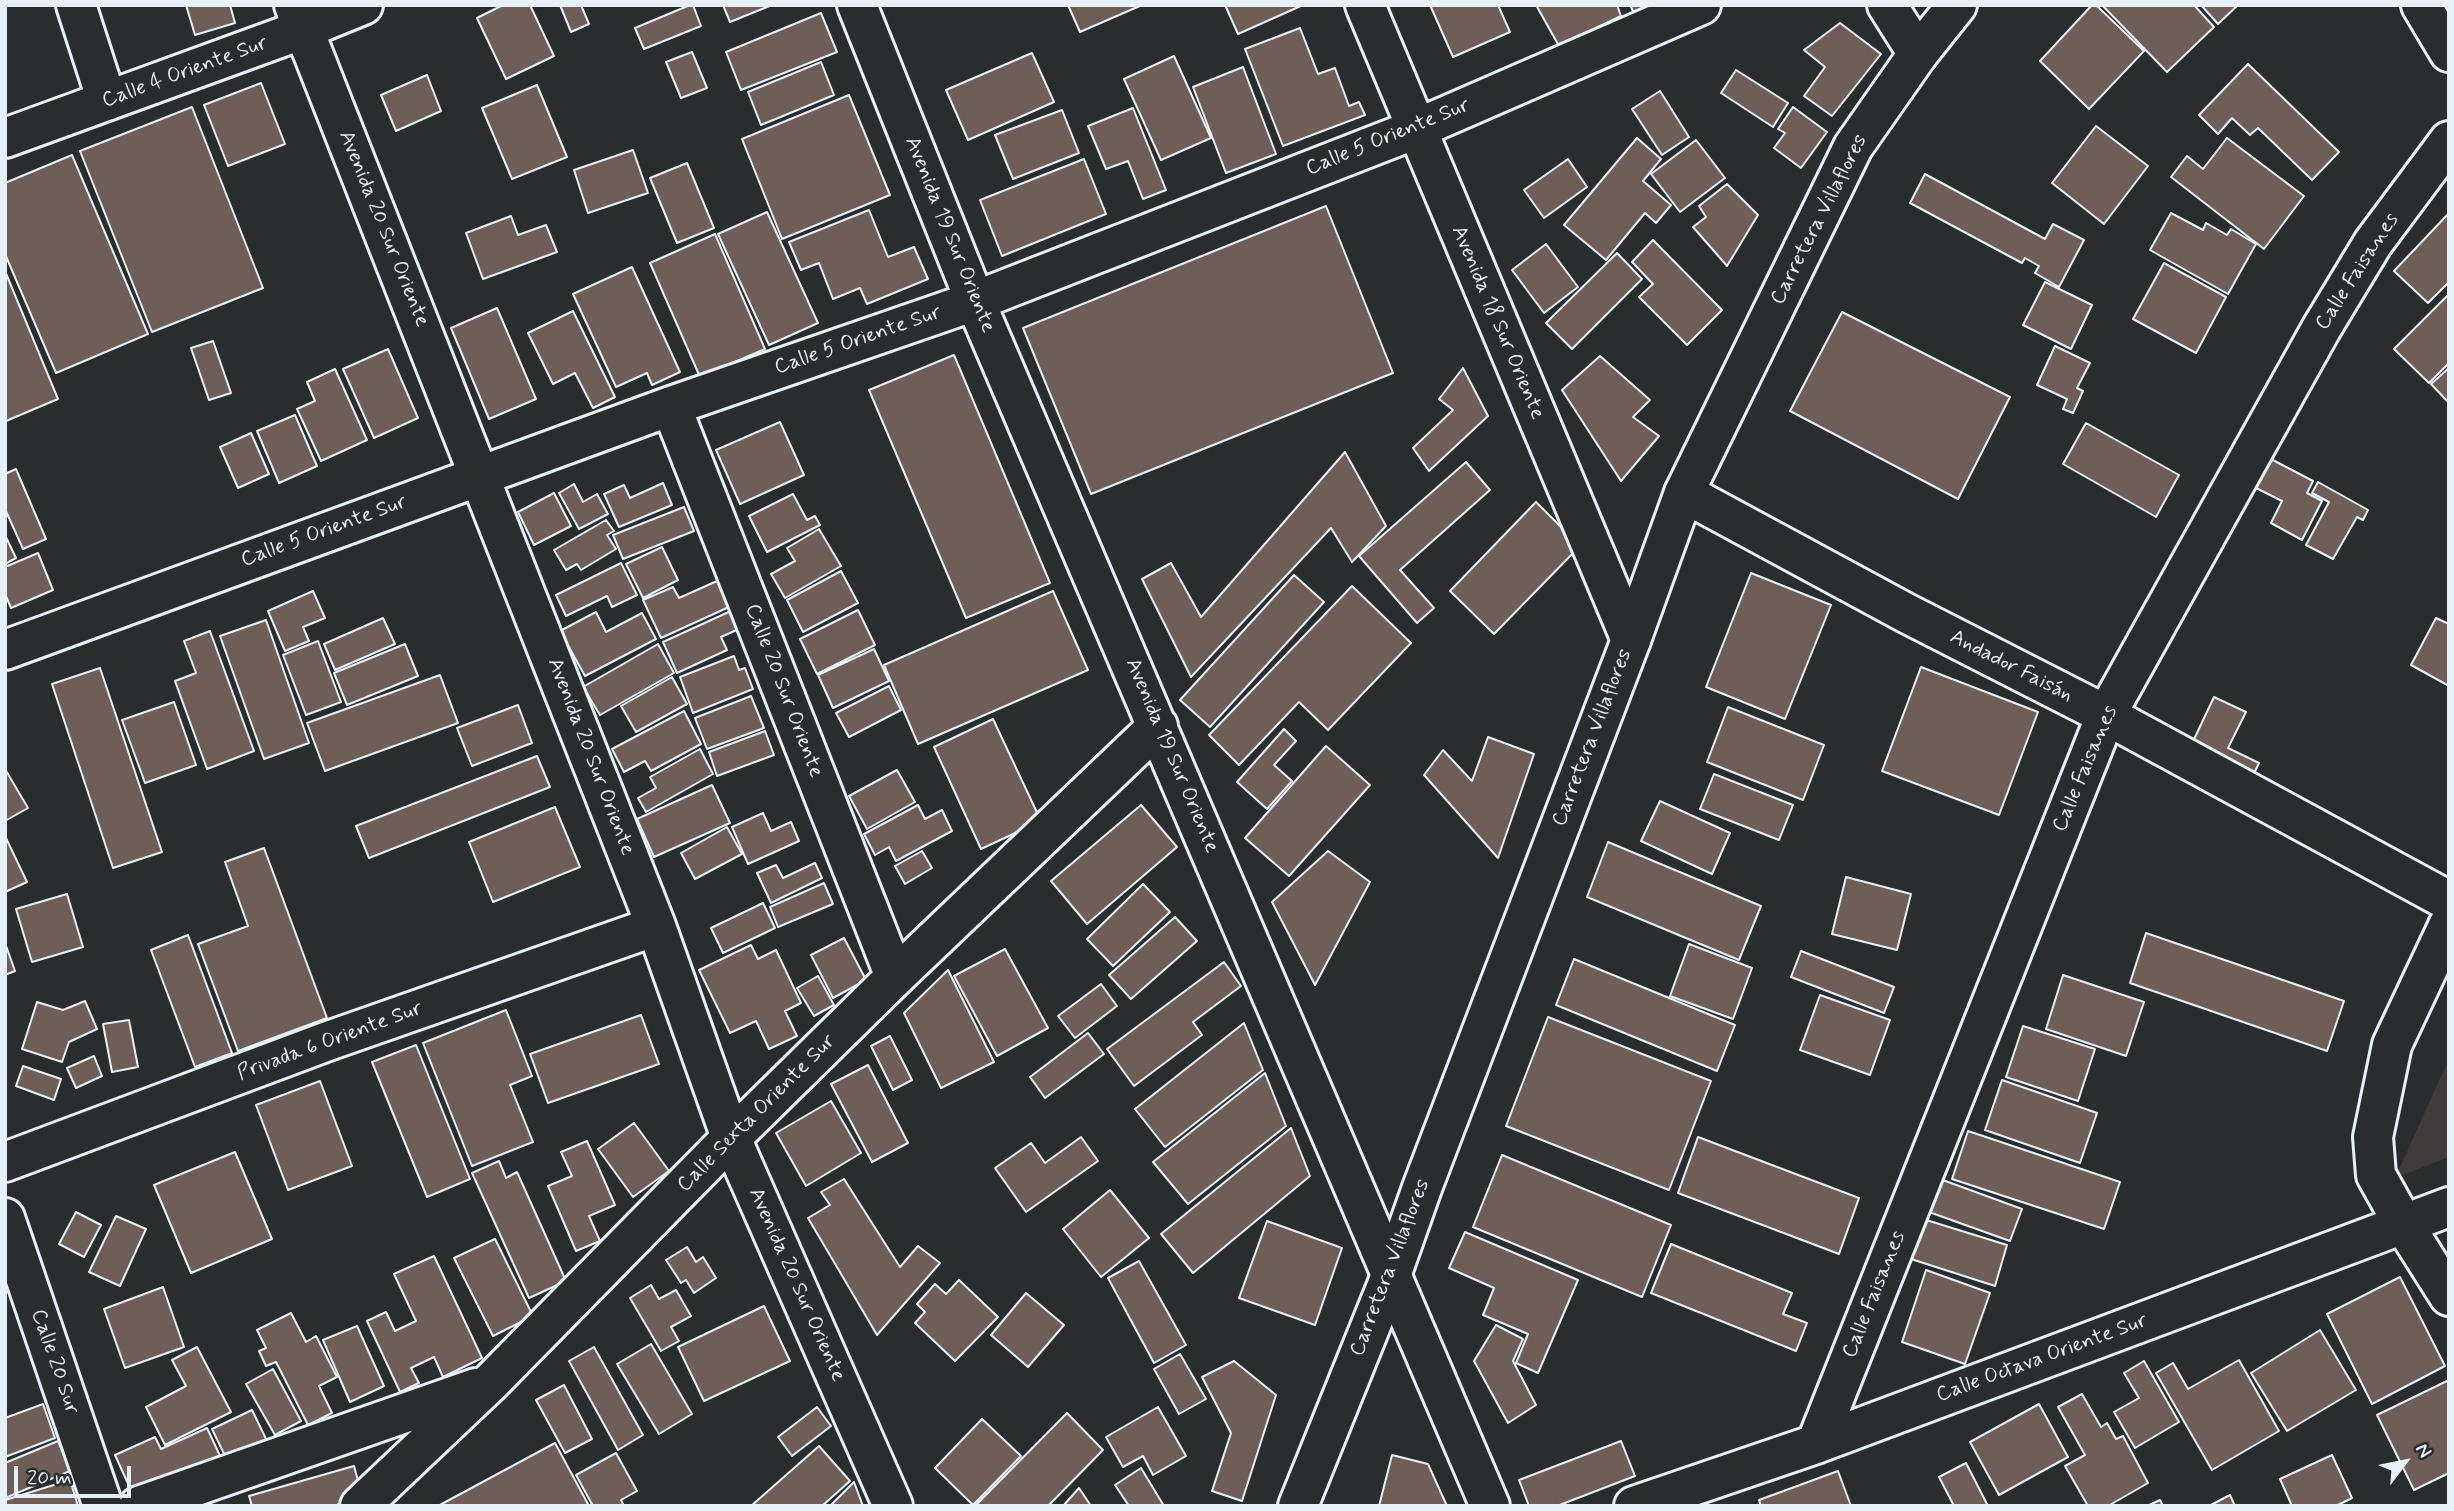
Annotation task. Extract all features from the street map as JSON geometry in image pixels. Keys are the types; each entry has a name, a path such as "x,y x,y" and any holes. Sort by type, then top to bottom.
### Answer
{"street":[{"path":"76,5 107,101"},
{"name":"Calle 4 Oriente Sur","path":"5,138 107,101 299,17 363,5"},
{"name":"Avenida 19 Sur Oriente","path":"857,5 975,301 1490,1506"},
{"name":"Avenida 18 Sur Oriente","path":"1365,5 1631,639"},
{"name":"Calle 5 Oriente Sur","path":"5,650 671,405 975,301 1416,129 1701,5"},
{"path":"1887,5 1919,54"},
{"name":"Carretera Villaflores","path":"1298,1506 1392,1273 1684,493 1853,147 1957,5"},
{"path":"2421,5 2449,52"},
{"name":"Avenida 20 Sur Oriente","path":"299,17 656,926 731,1138 893,1506"},
{"name":"Calle Faisanes","path":"1816,1444 2106,715 2321,329 2373,243 2449,141"},
{"name":"Calle 20 Sur Oriente","path":"671,405 895,977"},
{"name":"Andador Faisán","path":"1684,493 1906,613 2106,715 2449,901"},
{"name":"Calle Sexta Oriente Sur","path":"360,1506 491,1382 731,1138 895,977 1158,726"},
{"path":"2449,924 2392,1045 2372,1137 2376,1175 2449,1296"},
{"name":"Privada 6 Oriente Sur","path":"5,1162 328,1041 656,926"},
{"name":"Calle Octava Oriente Sur","path":"1634,1506 1816,1444 2449,1207"},
{"name":"Calle 20 Sur","path":"5,1218 103,1506"},
{"path":"139,1506 491,1382"}],"shaded area":[{"path":"2449,1059 2449,1157 2395,1178"}],"building":[{"path":"186,5 230,5 235,23 195,35"},
{"path":"503,5 530,5 554,56 506,79 477,18"},
{"path":"560,5 581,5 589,24 571,32"},
{"path":"693,5 701,26 644,49 635,28"},
{"path":"723,5 772,5 730,22"},
{"path":"1068,5 1142,5 1080,32"},
{"path":"1225,5 1303,5 1238,34"},
{"path":"1430,5 1498,5 1510,32 1453,57"},
{"path":"1536,5 1617,5 1621,16 1559,46"},
{"path":"1630,5 1662,5 1636,17"},
{"path":"2092,5 2096,5 2144,51 2089,109 2040,61"},
{"path":"2102,5 2194,5 2214,27 2167,72"},
{"path":"2201,5 2238,5 2218,24"},
{"path":"821,13 837,52 741,90 726,52"},
{"path":"1840,23 1881,54 1832,116 1804,96 1825,67 1804,50"},
{"path":"1300,28 1318,74 1335,68 1349,106 1359,102 1365,115 1283,146 1245,49"},
{"path":"692,52 707,88 681,98 666,62"},
{"path":"1032,53 1054,102 968,140 946,90"},
{"path":"1174,56 1211,138 1161,160 1124,79"},
{"path":"821,62 834,95 761,125 748,92"},
{"path":"2248,64 2339,152 2312,180 2258,128 2250,135 2232,118 2218,134 2199,115"},
{"path":"1243,67 1276,154 1226,173 1193,87"},
{"path":"1736,70 1788,103 1773,127 1721,93"},
{"path":"427,75 441,111 396,131 381,95"},
{"path":"261,83 285,144 228,166 204,105"},
{"path":"537,85 567,157 512,179 482,108"},
{"path":"1660,91 1689,137 1662,155 1632,109"},
{"path":"849,95 890,195 782,239 742,139"},
{"path":"192,107 263,288 152,332 80,151"},
{"path":"1793,107 1827,132 1801,168 1774,148 1785,133 1778,129"},
{"path":"1133,108 1166,190 1143,199 1128,161 1106,169 1088,126"},
{"path":"1062,110 1079,153 1013,179 995,135"},
{"path":"2096,126 2148,166 2104,224 2052,183"},
{"path":"1637,138 1661,159 1643,181 1671,205 1656,223 1645,213 1606,260 1564,225"},
{"path":"2227,138 2304,196 2264,249 2171,177 2187,156 2203,169"},
{"path":"1696,140 1725,178 1680,212 1651,174"},
{"path":"633,150 648,193 588,213 574,170"},
{"path":"72,155 148,334 56,373 5,254 5,183"},
{"path":"1084,159 1106,214 1002,256 980,200"},
{"path":"1568,159 1587,187 1544,218 1524,190"},
{"path":"687,163 714,228 677,243 650,178"},
{"path":"1925,174 2045,239 2053,224 2084,240 2059,287 2035,273 2039,266 2025,258 2022,263 1910,203"},
{"path":"1727,184 1758,215 1727,266 1693,227 1706,217 1699,206"},
{"path":"1326,206 1393,373 1091,494 1023,328"},
{"path":"869,210 888,257 914,247 928,279 867,304 860,288 833,299 819,263 801,270 789,242"},
{"path":"767,212 818,323 769,345 718,234"},
{"path":"2171,213 2203,230 2206,223 2227,235 2231,229 2256,244 2228,294 2150,250"},
{"path":"2449,213 2449,282 2428,303 2394,271"},
{"path":"511,216 518,235 546,225 557,252 483,279 466,233"},
{"path":"715,234 765,349 700,377 650,263"},
{"path":"1653,240 1722,310 1687,345 1639,297 1653,284 1632,262"},
{"path":"1546,244 1578,287 1544,313 1512,270"},
{"path":"1617,253 1642,279 1572,349 1546,323"},
{"path":"2164,263 2226,297 2196,353 2133,319"},
{"path":"632,267 680,372 652,385 647,373 616,387 573,294"},
{"path":"5,271 58,399 6,421 5,420"},
{"path":"2045,282 2092,305 2071,349 2023,325"},
{"path":"2449,294 2449,363 2429,383 2394,349"},
{"path":"497,308 536,399 489,419 451,328"},
{"path":"573,311 615,397 593,408 575,373 553,384 528,333"},
{"path":"1842,312 2010,397 1958,499 1790,411"},
{"path":"213,341 231,393 209,400 191,348"},
{"path":"2055,346 2090,363 2077,388 2083,391 2073,413 2063,409 2067,399 2037,385"},
{"path":"388,349 418,418 374,438 343,369"},
{"path":"954,355 1050,583 966,618 869,390"},
{"path":"1600,356 1650,400 1633,417 1659,436 1621,481 1562,390"},
{"path":"1463,368 1488,416 1429,471 1413,448 1453,410 1439,399"},
{"path":"2449,368 2449,403 2431,384"},
{"path":"335,369 367,440 321,461 297,409 315,401 307,382"},
{"path":"295,415 317,466 279,483 257,431"},
{"path":"780,422 804,475 740,504 716,450"},
{"path":"2086,423 2179,475 2156,517 2063,464"},
{"path":"251,433 269,474 238,488 220,447"},
{"path":"1345,452 1386,526 1352,562 1331,528 1191,677 1142,579 1171,563 1201,617"},
{"path":"2269,458 2313,481 2307,493 2322,501 2302,540 2271,523 2282,501 2254,487"},
{"path":"1466,462 1490,490 1400,570 1434,608 1417,623 1359,556"},
{"path":"16,469 46,539 23,549 5,509 5,474"},
{"path":"2318,482 2368,510 2363,520 2357,517 2333,559 2306,545 2329,502 2312,493"},
{"path":"663,483 672,505 619,527 604,494 624,485 630,498"},
{"path":"574,484 583,502 597,494 608,514 579,529 559,493"},
{"path":"554,493 571,526 534,545 518,512"},
{"path":"793,494 807,520 815,516 820,525 767,552 749,516"},
{"path":"1536,502 1580,546 1494,634 1450,591"},
{"path":"684,507 694,531 623,559 613,535"},
{"path":"606,520 614,531 607,535 616,549 581,570 577,564 566,570 554,550"},
{"path":"819,529 841,566 785,598 771,574 795,561 787,548"},
{"path":"5,535 16,558 5,564"},
{"path":"662,547 678,580 643,598 626,564"},
{"path":"38,553 53,590 11,608 5,594 5,567"},
{"path":"621,563 637,595 612,607 607,596 566,616 556,595"},
{"path":"841,571 858,603 803,632 787,600"},
{"path":"1751,573 1831,605 1785,719 1706,687"},
{"path":"1294,575 1324,602 1210,727 1180,700"},
{"path":"717,581 729,607 661,638 643,600 673,587 679,598"},
{"path":"1352,586 1411,643 1328,730 1299,702 1239,765 1209,735"},
{"path":"313,591 325,618 303,627 309,641 285,651 268,611"},
{"path":"1053,591 1088,670 918,744 884,665"},
{"path":"733,610 741,628 721,637 727,650 677,673 663,642"},
{"path":"858,610 875,645 817,674 800,639"},
{"path":"596,612 606,632 642,613 656,639 585,676 560,631"},
{"path":"383,618 395,644 335,670 324,644"},
{"path":"2436,618 2449,624 2449,686 2411,665"},
{"path":"266,620 309,743 264,759 220,636"},
{"path":"210,631 254,751 207,769 175,681 196,673 184,641"},
{"path":"318,641 341,702 306,715 283,655"},
{"path":"405,644 418,676 347,705 334,673"},
{"path":"658,644 674,673 600,715 583,687"},
{"path":"874,649 889,681 833,708 818,675"},
{"path":"734,656 739,670 745,668 753,689 693,713 680,677"},
{"path":"1921,667 2038,712 1999,815 1882,771"},
{"path":"100,668 162,852 113,868 52,684"},
{"path":"440,675 458,723 325,771 307,723"},
{"path":"672,677 687,704 636,732 621,706"},
{"path":"889,686 901,710 849,737 836,713"},
{"path":"751,696 764,728 707,749 695,718"},
{"path":"2214,697 2246,712 2228,748 2259,763 2249,784 2187,754"},
{"path":"174,702 196,765 145,783 122,720"},
{"path":"518,705 532,743 472,766 457,728"},
{"path":"1728,707 1824,745 1803,800 1707,762"},
{"path":"684,711 701,744 651,771 645,761 624,772 612,749"},
{"path":"993,719 1041,821 981,849 934,747"},
{"path":"1284,729 1296,741 1274,765 1292,781 1267,809 1237,782"},
{"path":"765,731 774,755 717,776 709,752"},
{"path":"1488,737 1534,754 1498,858 1424,775 1443,750 1472,781"},
{"path":"1326,746 1370,785 1289,876 1245,838"},
{"path":"700,749 713,774 646,812 638,798 656,788 650,777"},
{"path":"537,756 550,787 369,858 356,826"},
{"path":"5,769 28,808 5,821"},
{"path":"897,770 915,802 867,829 849,796"},
{"path":"1714,774 1793,805 1779,840 1700,809"},
{"path":"712,785 730,823 654,857 637,819"},
{"path":"1660,801 1730,833 1712,874 1641,841"},
{"path":"918,805 925,819 942,810 952,831 896,861 889,847 875,855 864,834"},
{"path":"1141,805 1177,847 1087,924 1051,881"},
{"path":"555,807 580,867 493,902 469,842"},
{"path":"763,813 771,831 791,822 799,841 748,864 732,827"},
{"path":"727,827 742,854 695,879 681,853"},
{"path":"5,836 27,882 5,892"},
{"path":"1608,842 1761,906 1739,960 1587,897"},
{"path":"264,848 327,1018 238,1051 198,944 248,926 225,862"},
{"path":"922,851 932,868 905,884 895,866"},
{"path":"1328,851 1370,882 1315,985 1272,902"},
{"path":"815,863 822,878 771,903 757,873 776,865 783,878"},
{"path":"1846,877 1911,894 1897,950 1832,934"},
{"path":"824,883 833,904 778,927 770,907"},
{"path":"1143,884 1170,912 1113,966 1087,939"},
{"path":"67,894 83,947 32,962 16,909"},
{"path":"763,903 775,928 723,953 711,928"},
{"path":"1175,917 1197,941 1131,999 1109,975"},
{"path":"2146,933 2344,1001 2327,1051 2130,983"},
{"path":"188,935 232,1053 195,1067 151,950"},
{"path":"844,938 866,980 833,998 811,955"},
{"path":"5,943 15,971 5,975"},
{"path":"1689,944 1752,968 1733,1019 1670,996"},
{"path":"751,945 758,959 776,950 801,1003 785,1011 797,1036 769,1049 756,1021 730,1033 699,970"},
{"path":"1005,949 1048,1028 997,1056 954,976"},
{"path":"1801,951 1894,987 1884,1013 1791,977"},
{"path":"1574,959 1735,1025 1717,1071 1556,1005"},
{"path":"1224,962 1241,986 1193,1022 1202,1035 1134,1086 1107,1049"},
{"path":"948,970 994,1062 941,1088 904,1013"},
{"path":"2063,975 2144,1002 2126,1056 2046,1029"},
{"path":"818,976 834,1005 814,1016 797,988"},
{"path":"1101,984 1117,1006 1075,1038 1058,1016"},
{"path":"1820,995 1890,1020 1870,1075 1800,1050"},
{"path":"85,1001 97,1029 69,1042 62,1062 22,1049 37,1002 63,1010"},
{"path":"506,1010 532,1076 510,1085 533,1142 472,1166 423,1043"},
{"path":"641,1015 659,1064 548,1103 530,1054"},
{"path":"1548,1017 1711,1081 1669,1190 1506,1126"},
{"path":"129,1020 138,1067 112,1072 103,1024"},
{"path":"1244,1023 1263,1070 1165,1147 1135,1109"},
{"path":"2023,1026 2095,1049 2078,1101 2006,1077"},
{"path":"1088,1033 1104,1054 1045,1098 1030,1077"},
{"path":"890,1036 912,1080 893,1090 871,1046"},
{"path":"416,1045 470,1179 427,1197 372,1062"},
{"path":"94,1056 102,1076 76,1088 67,1068"},
{"path":"868,1065 908,1143 872,1162 831,1084"},
{"path":"23,1066 61,1079 54,1100 16,1086"},
{"path":"1265,1073 1286,1126 1188,1204 1153,1162"},
{"path":"2002,1080 2097,1113 2080,1163 1985,1130"},
{"path":"320,1081 352,1166 288,1190 256,1105"},
{"path":"831,1101 861,1153 806,1186 776,1133"},
{"path":"634,1123 669,1171 633,1197 598,1149"},
{"path":"1291,1128 1310,1176 1193,1273 1161,1234"},
{"path":"1968,1131 2120,1182 2104,1229 1952,1179"},
{"path":"1081,1137 1098,1161 1026,1212 995,1168 1031,1143 1045,1163"},
{"path":"1698,1137 1859,1198 1839,1254 1678,1193"},
{"path":"587,1141 615,1205 589,1216 600,1241 576,1251 548,1186 572,1176 561,1152"},
{"path":"235,1152 272,1239 191,1273 154,1185"},
{"path":"1502,1155 1671,1225 1642,1297 1473,1227"},
{"path":"499,1161 506,1178 517,1172 566,1281 529,1298 472,1173"},
{"path":"844,1179 900,1267 918,1246 940,1263 877,1335 808,1218 830,1205 821,1192"},
{"path":"1940,1179 2022,1209 2010,1241 1929,1212"},
{"path":"1110,1190 1149,1238 1101,1277 1063,1229"},
{"path":"76,1212 101,1225 84,1257 59,1244"},
{"path":"116,1216 146,1229 120,1286 89,1272"},
{"path":"1923,1219 2007,1245 1995,1286 1911,1259"},
{"path":"1267,1221 1342,1248 1315,1325 1239,1298"},
{"path":"1465,1232 1578,1280 1538,1373 1516,1363 1528,1334 1483,1315 1494,1288 1449,1268"},
{"path":"495,1239 533,1316 493,1336 454,1258"},
{"path":"1671,1244 1792,1293 1783,1314 1807,1323 1796,1351 1651,1293"},
{"path":"687,1247 696,1262 703,1257 716,1278 694,1293 686,1280 681,1283 666,1260"},
{"path":"434,1256 482,1358 443,1377 434,1357 411,1368 419,1383 400,1392 367,1321 386,1312 395,1331 416,1321 394,1274"},
{"path":"1139,1261 1186,1345 1154,1363 1108,1278"},
{"path":"1926,1270 1990,1293 1965,1364 1902,1342"},
{"path":"2400,1277 2445,1366 2372,1404 2327,1314"},
{"path":"959,1280 998,1317 955,1361 915,1323 925,1312 917,1304 935,1284 946,1294"},
{"path":"651,1285 659,1299 676,1290 691,1316 671,1327 679,1341 661,1351 630,1298"},
{"path":"163,1287 184,1347 125,1368 104,1309"},
{"path":"1026,1293 1064,1325 1028,1367 991,1335"},
{"path":"764,1306 790,1361 704,1401 678,1347"},
{"path":"291,1313 306,1342 316,1336 337,1377 319,1386 332,1413 308,1425 276,1362 266,1366 259,1351 266,1348 257,1330"},
{"path":"1496,1325 1523,1339 1513,1361 1536,1405 1508,1423 1474,1361"},
{"path":"357,1326 384,1386 350,1402 323,1340"},
{"path":"2320,1330 2356,1390 2287,1431 2251,1373"},
{"path":"651,1344 692,1414 659,1434 617,1364"},
{"path":"197,1347 231,1412 165,1445 146,1407 186,1386 172,1360"},
{"path":"594,1347 643,1435 618,1450 569,1361"},
{"path":"1180,1354 1206,1399 1179,1414 1154,1369"},
{"path":"2239,1360 2279,1431 2212,1470 2156,1373 2173,1363 2188,1389"},
{"path":"1234,1361 1276,1395 1242,1501 1212,1491 1231,1433 1202,1377"},
{"path":"2144,1361 2179,1422 2135,1448 2114,1412 2139,1398 2124,1373"},
{"path":"273,1369 301,1421 275,1435 246,1384"},
{"path":"2449,1380 2449,1473 2414,1490 2377,1415"},
{"path":"564,1385 592,1439 565,1453 536,1400"},
{"path":"2082,1394 2101,1427 2107,1423 2116,1439 2123,1436 2148,1483 2108,1506 2088,1506 2065,1466 2085,1455 2058,1407"},
{"path":"43,1404 55,1438 5,1457 5,1418"},
{"path":"2039,1404 2068,1457 1999,1495 1970,1442"},
{"path":"817,1407 831,1426 792,1456 778,1437"},
{"path":"1158,1407 1186,1456 1153,1475 1143,1456 1123,1467 1106,1437"},
{"path":"252,1410 269,1445 229,1464 212,1429"},
{"path":"1067,1413 1103,1450 1048,1506 975,1506"},
{"path":"982,1419 1021,1456 973,1505 935,1468"},
{"path":"207,1428 222,1460 135,1499 115,1455 155,1437 161,1449"},
{"path":"58,1441 70,1471 5,1498 5,1463"},
{"path":"1621,1441 1635,1476 1557,1506 1529,1506 1519,1480"},
{"path":"555,1443 589,1506 438,1506"},
{"path":"819,1446 850,1481 822,1506 751,1506"},
{"path":"616,1453 637,1491 621,1500 624,1506 593,1506 576,1475"},
{"path":"1392,1455 1428,1464 1447,1506 1379,1506"},
{"path":"2332,1455 2352,1498 2336,1506 2292,1506 2280,1479"},
{"path":"1966,1463 1988,1506 1954,1506 1939,1477"},
{"path":"354,1466 362,1495 334,1506 252,1506 249,1496"},
{"path":"1141,1468 1164,1506 1129,1506 1115,1485"},
{"path":"1838,1471 1851,1506 1761,1506 1759,1500"},
{"path":"70,1480 78,1506 5,1506 5,1500"},
{"path":"854,1482 863,1506 830,1506"},
{"path":"1079,1488 1091,1506 1063,1506"},
{"path":"2230,1495 2235,1506 2209,1506"},
{"path":"2160,1500 2163,1506 2147,1506"}]}
